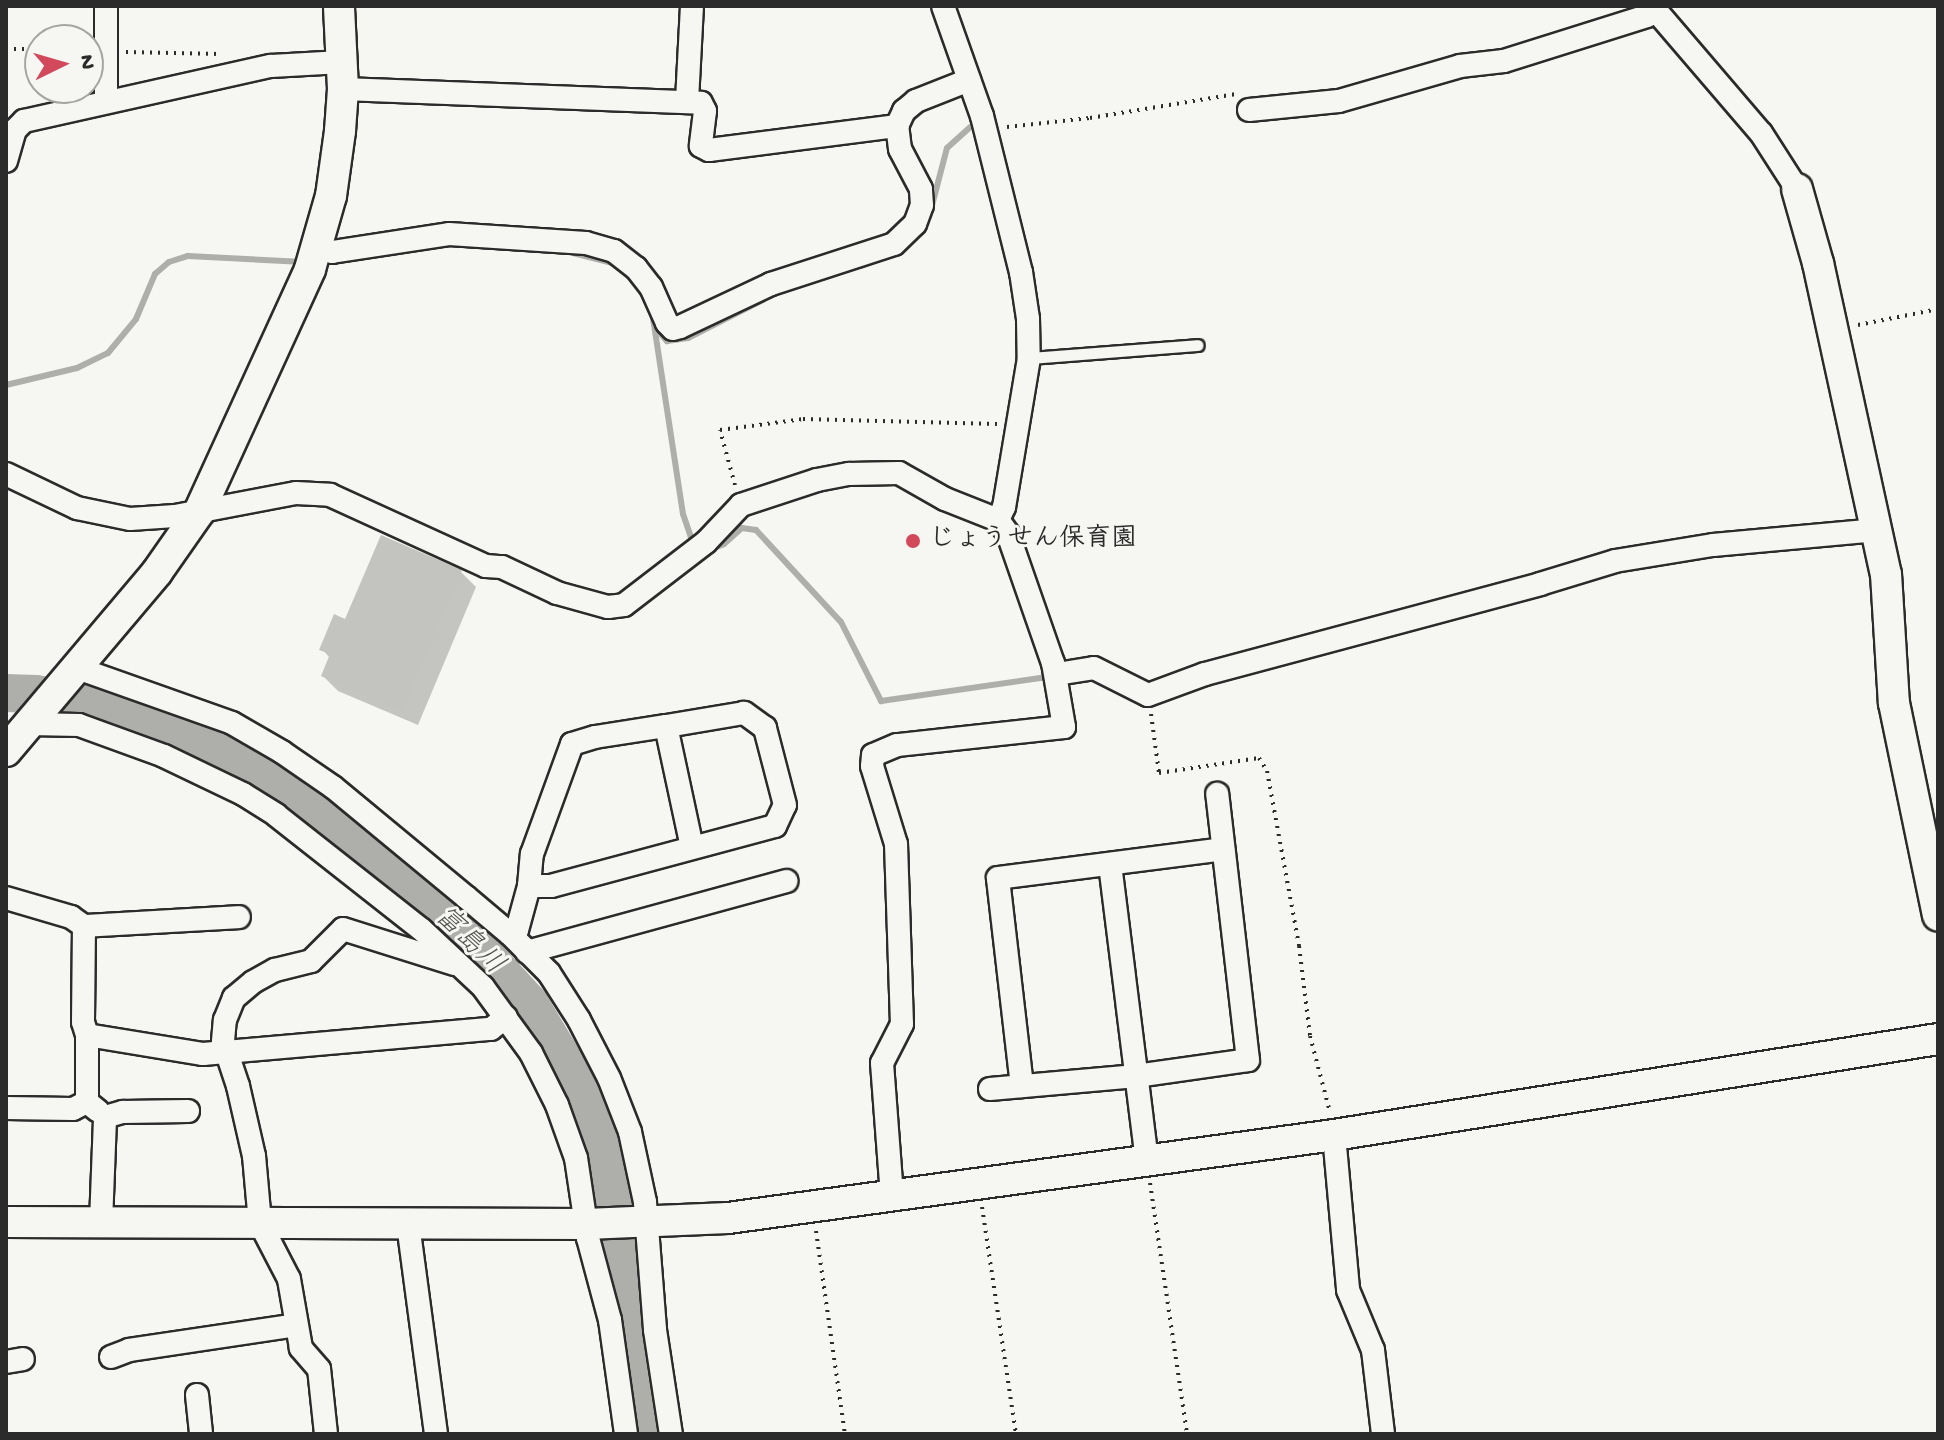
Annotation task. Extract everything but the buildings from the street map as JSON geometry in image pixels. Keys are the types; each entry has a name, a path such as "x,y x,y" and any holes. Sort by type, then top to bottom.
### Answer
{"street":[{"path":"106,6 106,102"},
{"path":"6,751 157,572 199,512 317,247 331,196 342,76 339,6"},
{"path":"687,101 692,6"},
{"path":"943,6 986,129 1021,272 1029,358 1004,507 998,520"},
{"path":"1249,110 1339,101 1460,66 1504,61 1647,16 1653,8 1761,133 1797,189 1818,263 1830,332 1886,574 1894,703 1902,754 1938,916"},
{"path":"6,161 15,130 24,121 289,62 342,76 701,103 705,111 701,146 709,150 897,126"},
{"path":"317,247 332,252 449,234 586,243 614,251 636,268 673,329 771,284 894,244 915,224 922,205 921,189 900,149 897,126 904,111 916,101 969,80"},
{"path":"6,474 77,508 130,519 199,512 296,493 330,495 486,566 502,567 557,593 608,607 624,605 697,547 741,505 849,474 899,473 945,499 998,520 1008,534 1057,674 1064,727 897,745 873,755 872,766 896,844 902,1024 882,1063 892,1197"},
{"path":"1057,674 1094,668 1148,695 1205,674 1615,561 1713,545 1877,530"},
{"path":"72,673 232,723 282,752 333,787 510,934 556,985 609,1078 630,1132 671,1434"},
{"path":"510,934 517,930 529,886 532,854 572,744 595,737 744,713 765,728 785,805 775,826 551,886 529,886"},
{"path":"32,720 79,725 164,756 243,794 329,855 460,963 506,1017 531,1053 557,1105 576,1158 607,1308 626,1434"},
{"path":"666,726 692,847"},
{"path":"990,1089 1136,1076 1248,1060 1217,794"},
{"path":"1022,1086 998,878 1223,849"},
{"path":"1110,864 1147,1161"},
{"path":"527,952 786,881"},
{"path":"6,898 71,917 84,926 239,917"},
{"path":"84,926 83,1022 87,1035 87,1102"},
{"path":"326,1434 319,1369 301,1348 289,1279 260,1223 254,1156 238,1086 225,1053 225,1020 234,998 253,982 275,970 311,961 343,929 452,964 460,963"},
{"path":"87,1035 203,1054 491,1029 506,1017"},
{"path":"6,1222 591,1224 728,1218 1334,1135 1938,1039"},
{"path":"6,1108 73,1109 87,1102"},
{"path":"87,1102 105,1117"},
{"path":"105,1117 123,1112 188,1111"},
{"path":"101,1223 105,1117"},
{"path":"1334,1135 1348,1290 1373,1350 1383,1434"},
{"path":"408,1224 436,1434"},
{"path":"111,1357 129,1350 296,1325"},
{"path":"197,1395 201,1434"}],"lane":[{"path":"1029,358 1198,345"}],"path":[{"path":"105,53 227,54"},
{"path":"986,129 1090,118 1231,93 1238,94 1249,110"},
{"path":"1830,332 1938,309"},
{"path":"741,505 720,430 803,419 1016,424"},
{"path":"1148,695 1159,773 1259,758 1267,771 1299,946 1310,1036 1334,1135"},
{"path":"1147,1161 1187,1434"},
{"path":"978,1184 1016,1434"},
{"path":"812,1207 845,1434"}],"waterway":[{"path":"929,217 947,148 970,127"},
{"path":"573,253 616,264"},
{"path":"861,266 891,255"},
{"path":"6,385 77,368 108,353 136,319 155,274 169,262 188,256 304,262"},
{"path":"657,330 667,341 688,338 763,300"},
{"path":"653,318 683,514 691,537 698,544"},
{"path":"706,551 724,544 742,528 756,530 841,622 881,701 1047,677"},
{"name":"富島川","path":"6,693 36,694 108,706 233,757 301,796 478,947 530,1004 589,1103 612,1191 646,1434"}],"place":[{"name":"じょうせん保育園","path":"913,541"}]}
